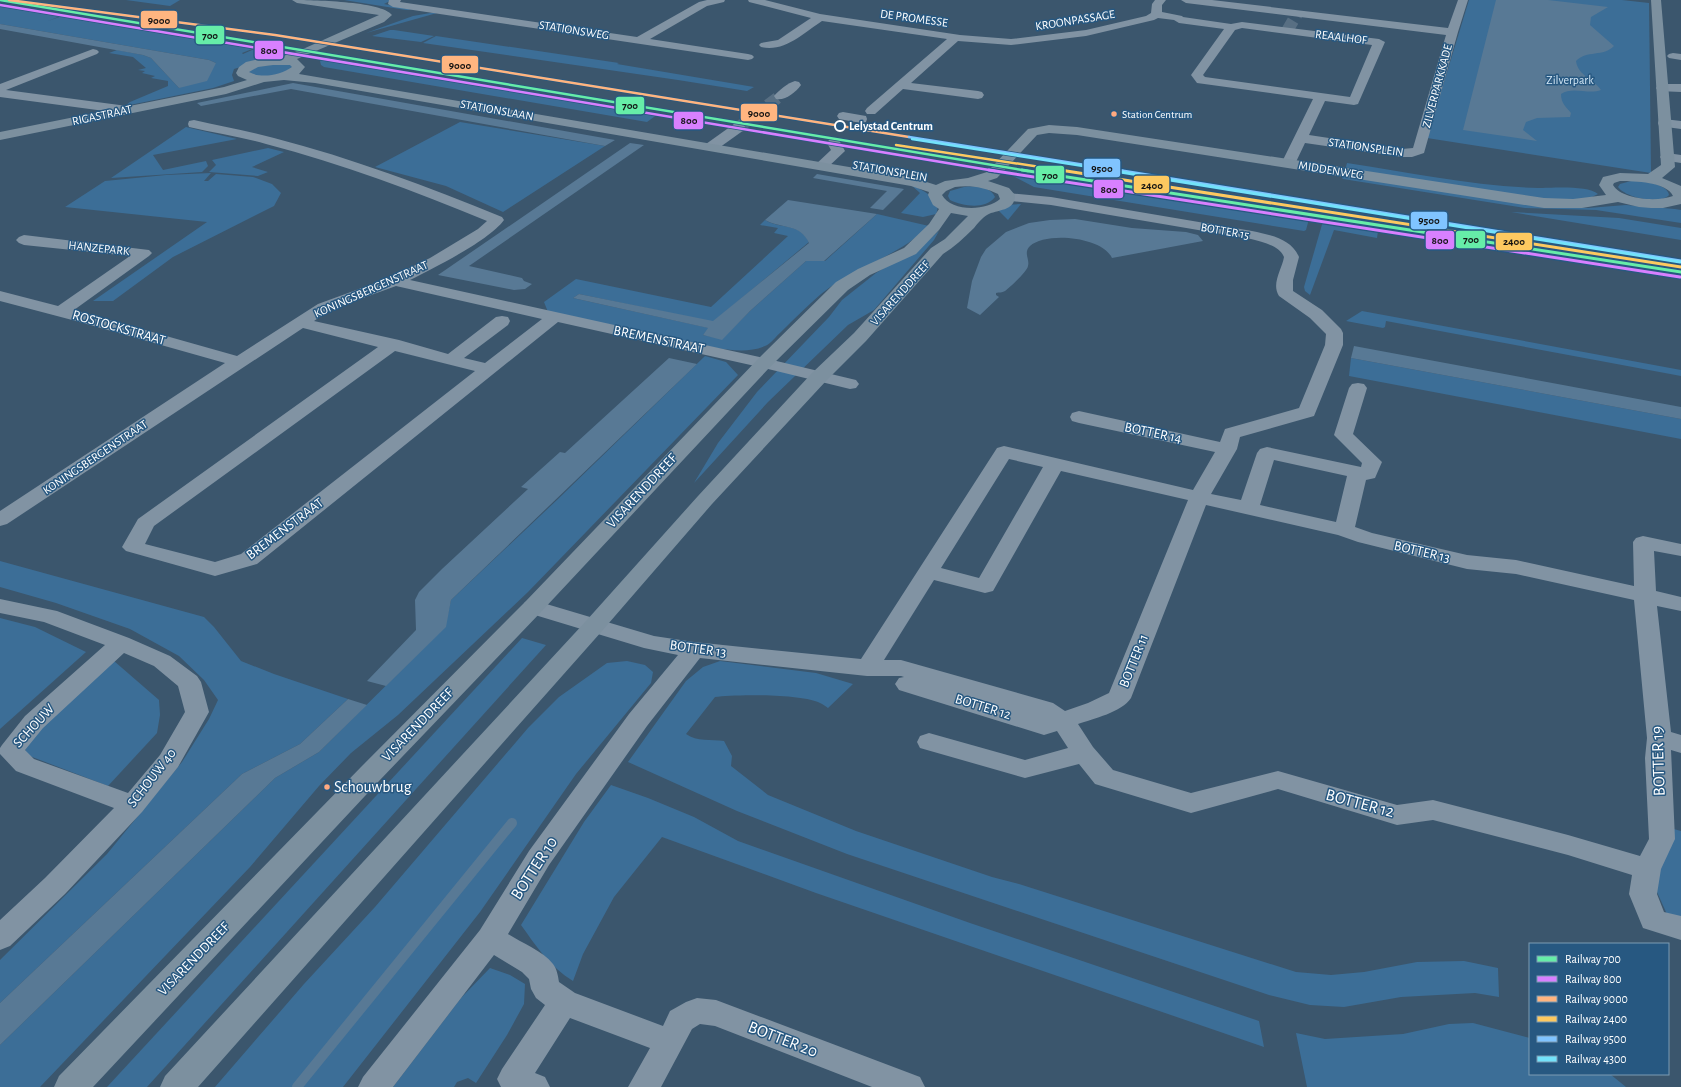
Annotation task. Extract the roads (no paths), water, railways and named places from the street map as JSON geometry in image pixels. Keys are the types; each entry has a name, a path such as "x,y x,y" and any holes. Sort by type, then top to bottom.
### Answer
{"main road":[{"name":"STATIONSWEG","path":"297,0 374,10 395,16"},
{"name":"STATIONSWEG","path":"331,0 394,10 397,11 395,16"},
{"path":"1642,0 1669,3"},
{"path":"1651,179 1668,167 1656,1"},
{"name":"STATIONSWEG","path":"280,61 307,52 380,20 395,16"},
{"name":"STATIONSWEG","path":"284,76 306,57 395,16"},
{"path":"1672,42 1677,56 1674,72 1678,89 1677,106 1680,125 1678,190"},
{"path":"280,61 265,62 248,67 242,72 246,76 262,79 284,76"},
{"name":"STATIONSLAAN","path":"280,61 325,75 715,144"},
{"name":"RIGASTRAAT","path":"204,94 228,86 246,76"},
{"name":"STATIONSLAAN","path":"284,76 331,82 715,144"},
{"name":"RIGASTRAAT","path":"0,136 233,88 262,79"},
{"name":"MIDDENWEG","path":"993,180 1029,135 1042,130 1059,129 1544,203 1575,204 1597,202 1620,197"},
{"name":"STATIONSPLEIN","path":"715,144 824,163 934,179 951,184"},
{"name":"STATIONSPLEIN","path":"824,163 914,182 937,190"},
{"path":"1630,176 1651,179 1678,190 1643,203 1620,197 1606,188 1608,180 1630,176"},
{"path":"993,180 1003,190 1007,197 1006,202 1001,206 982,211 970,212 948,208 940,204 936,199 935,195 937,190 951,184 993,180"},
{"name":"VISARENDDREEF","path":"71,1087 370,774 533,607 764,363 842,286 864,272 910,251 934,227 948,208"},
{"name":"VISARENDDREEF","path":"177,1087 594,626 705,500 819,377 860,337 937,251 952,242 982,211"}],"street":[{"path":"396,0 393,4 429,9"},
{"path":"640,40 706,2 720,0"},
{"name":"DE PROMESSE","path":"755,0 820,17 956,38 974,37"},
{"path":"1156,14 1157,4 1161,0"},
{"path":"1178,18 1190,0 1452,32"},
{"name":"ZILVERPARKKADE","path":"1423,139 1452,32 1463,0"},
{"name":"STATIONSWEG","path":"395,16 429,9 748,57"},
{"name":"REAALHOF","path":"1156,14 1178,18 1178,20 1231,27 1242,25 1379,42 1354,101 1201,80 1197,75 1231,27"},
{"name":"KROONPASSAGE","path":"974,37 1004,43 1086,33 1150,18 1156,14"},
{"path":"765,45 780,43 820,17"},
{"path":"842,116 866,115 901,89 917,71 956,38"},
{"path":"0,88 93,52"},
{"path":"780,96 795,85"},
{"path":"1662,88 1678,89"},
{"path":"901,89 978,95"},
{"path":"0,93 127,110"},
{"path":"1288,164 1321,96"},
{"path":"1664,123 1680,125"},
{"name":"KONINGSBERGENSTRAAT","path":"0,520 238,362 324,307 395,281 435,261 483,232 497,220 438,195 318,154 194,124"},
{"path":"715,144 738,127"},
{"name":"STATIONSPLEIN","path":"824,163 838,151 835,136"},
{"name":"STATIONSPLEIN","path":"1301,138 1412,153 1419,150 1423,139"},
{"path":"1667,157 1680,150"},
{"name":"BOTTER 15","path":"1007,197 1051,201 1252,235 1282,246 1290,253 1292,260 1283,281 1285,292 1316,314 1335,333 1334,345 1306,412 1232,432 1227,449"},
{"name":"HANZEPARK","path":"24,240 144,254 60,312"},
{"name":"BREMENSTRAAT","path":"395,281 764,363"},
{"name":"ROSTOCKSTRAAT","path":"0,296 238,362"},
{"name":"BREMENSTRAAT","path":"394,344 145,523 133,547 215,569 249,559 554,317"},
{"path":"452,359 502,321"},
{"path":"300,322 394,344 488,369"},
{"path":"764,363 850,384"},
{"path":"1249,508 1267,453 1368,474 1372,462 1343,435 1358,388"},
{"name":"BOTTER 14","path":"1079,417 1227,449"},
{"path":"867,668 1004,452 1199,497 1227,449"},
{"path":"929,572 985,586 1055,464"},
{"path":"1344,530 1358,472"},
{"name":"BOTTER 13","path":"1199,497 1344,530 1364,538 1467,562 1501,565 1645,596"},
{"name":"BOTTER 11","path":"1062,720 1097,709 1119,698 1199,497"},
{"name":"BOTTER 19","path":"1681,550 1643,542 1645,596 1670,741 1658,758 1662,839 1647,869 1643,894 1653,920 1681,928"},
{"path":"1645,596 1681,604"},
{"name":"SCHOUW 40","path":"0,606 49,616 121,643 162,661 189,682 197,712 170,761 133,805 55,886 0,938"},
{"name":"BOTTER 13","path":"533,607 652,643 694,650 867,668"},
{"name":"SCHOUW","path":"121,643 34,722 5,755 25,765 133,805"},
{"name":"BOTTER 10","path":"374,1087 490,938 539,858 638,720 694,650"},
{"name":"BOTTER 12","path":"867,668 892,680 1044,726 1062,720 1084,753 1104,776 1191,803 1278,780 1396,815 1432,810 1568,845 1647,869"},
{"path":"929,742 1025,769 1084,753"},
{"path":"490,938 532,963 543,973 546,989 564,1002 670,1042"},
{"path":"516,1084 564,1002"},
{"name":"BOTTER 20","path":"644,1087 681,1020 697,1011 716,1013 909,1087"}],"waterway":[{"path":"297,1087 512,823"}],"tunnel":[{"path":"1287,31 1297,14"},
{"path":"739,127 780,96"}],"rail line":[{"name":"700","path":"0,0 993,166 1681,272"},
{"name":"9000","path":"9,0 275,35 909,137"},
{"name":"800","path":"0,5 992,171 1680,277"},
{"name":"9500","path":"909,137 1681,261"},
{"name":"4300","path":"912,139 1680,262"},
{"name":"2400","path":"896,145 1681,267"}],"place":[{"name":"Station Centrum","path":"1114,114"},
{"name":"Lelystad Centrum","path":"840,126"},
{"name":"Schouwbrug","path":"327,787"}],"park label":[{"name":"Zilverpark","path":"1570,80"}]}
